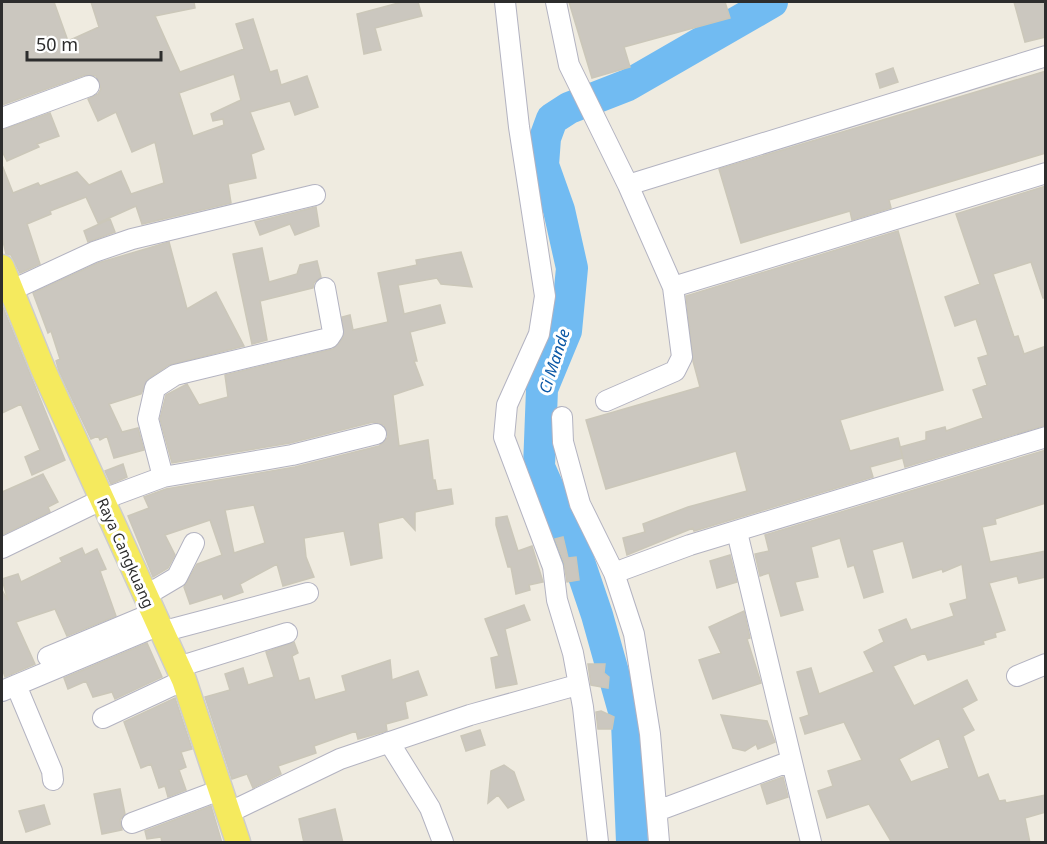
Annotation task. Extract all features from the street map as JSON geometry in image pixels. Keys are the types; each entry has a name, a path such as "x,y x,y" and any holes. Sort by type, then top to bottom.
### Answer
{"main road":[{"name":"Raya Cangkuang","path":"2,267 101,500 181,674 238,843"}],"street":[{"path":"505,2 520,138 545,296 539,334 507,405 504,438 551,559 557,600 573,653 590,755 598,843"},
{"path":"556,2 569,65 590,113 628,184 673,287 682,357 680,364 666,376 606,401"},
{"path":"628,184 1046,56"},
{"path":"2,118 89,86"},
{"path":"673,287 1046,172"},
{"path":"12,290 94,252 132,239 315,195"},
{"path":"163,477 148,419 156,388 175,375 329,338 333,332 325,288"},
{"path":"562,417 563,442 580,504 614,573 634,634 650,734 659,843"},
{"path":"2,548 101,500 163,477 292,455 376,434"},
{"path":"614,573 690,545 1046,437"},
{"path":"737,532 811,843"},
{"path":"53,780 52,771 9,688 154,617 194,543"},
{"path":"48,657 154,617 308,593"},
{"path":"103,718 181,674 287,633"},
{"path":"1017,676 1046,664"},
{"path":"228,813 340,759 470,715 577,685"},
{"path":"388,742 430,808 443,843"},
{"path":"657,814 791,761"},
{"path":"132,824 220,790"}],"building":[{"path":"2,2 54,2 68,41 99,27 91,2 194,2 195,8 155,16 180,72 244,49 236,24 253,19 270,72 277,70 281,85 307,76 318,107 295,115 290,101 250,112 264,149 251,154 256,178 228,184 231,203 142,224 136,206 98,223 86,197 50,211 51,214 27,224 40,264 20,273 11,255 6,254 2,237 2,165 13,193 77,172 89,185 121,171 131,194 164,183 155,142 132,152 116,112 98,121 88,99 98,94 101,89 96,76 85,75 2,105","holes":["234,74 241,100 211,114 213,121 223,119 224,125 193,136 179,93"]},
{"path":"402,2 418,2 422,16 375,28 381,50 364,54 357,14"},
{"path":"569,2 725,2 730,18 624,47 630,67 592,78"},
{"path":"1014,2 1046,2 1046,37 1025,42"},
{"path":"893,68 898,82 880,88 876,74"},
{"path":"1046,71 1046,153 889,200 891,208 852,220 850,211 741,243 719,169"},
{"path":"50,113 59,136 37,144 39,147 7,161 2,151 2,130"},
{"path":"1046,186 1046,298 1043,298 1031,262 993,274 1014,337 1018,336 1024,354 1046,346 1046,425 905,467 900,447 926,440 926,432 945,427 946,431 983,418 973,390 987,385 978,358 988,355 976,319 955,326 945,297 980,284 956,214"},
{"path":"316,207 319,226 295,235 290,224 260,235 255,222"},
{"path":"110,219 115,232 88,242 84,231"},
{"path":"898,231 943,390 840,420 850,451 898,438 903,458 870,467 873,477 694,531 693,528 627,555 623,538 645,532 643,524 688,507 747,491 736,451 606,489 586,420 700,387 693,361 686,296"},
{"path":"169,242 187,309 216,292 244,346 169,365 148,379 141,394 109,404 122,432 138,428 144,450 114,458 107,436 100,440 98,436 91,439 59,371 56,361 60,359 51,331 48,333 33,293 98,263"},
{"path":"262,248 269,282 297,274 300,265 317,261 321,277 314,283 313,288 260,301 267,340 252,344 233,254"},
{"path":"461,252 472,287 441,284 437,278 398,285 404,314 440,305 445,323 410,332 417,361 414,361 423,385 393,395 399,446 428,440 433,480 435,480 437,491 451,489 453,504 415,512 415,530 403,517 378,523 382,558 351,565 344,531 304,538 306,557 314,577 283,586 277,564 240,584 243,592 224,599 222,594 190,604 184,587 197,564 222,555 210,520 165,535 175,555 168,568 153,577 128,516 149,508 144,497 166,489 295,467 379,446 388,437 384,425 373,422 290,443 172,463 160,419 166,395 187,384 199,405 228,397 225,375 333,349 343,338 342,317 350,315 353,330 388,322 378,273 417,265 416,260","holes":["254,505 265,543 234,553 225,510"]},
{"path":"2,305 65,460 32,475 25,457 40,450 21,404 2,413"},
{"path":"1046,450 1046,503 995,519 996,524 982,527 990,562 1046,551 1046,577 1019,583 1017,576 989,583 1005,630 995,633 996,637 983,641 984,644 928,660 925,653 893,666 914,706 967,680 977,700 962,708 974,730 963,736 978,778 988,774 999,801 1005,800 1006,803 1046,795 1046,812 1025,818 1030,843 892,843 869,804 827,818 818,791 833,786 828,771 862,760 844,722 805,734 800,718 809,715 797,672 811,668 819,694 874,672 864,652 884,642 879,630 906,619 911,630 954,616 950,604 967,599 962,564 943,572 942,569 913,578 903,541 872,550 883,592 864,598 854,565 848,567 840,538 811,547 818,577 795,582 803,610 781,616 769,573 760,576 755,554 769,551 765,535","holes":["939,738 949,768 911,782 899,759"]},
{"path":"123,464 127,477 111,484 105,471"},
{"path":"43,474 58,502 48,507 50,512 2,535 2,492"},
{"path":"507,516 518,551 532,546 543,582 529,585 530,590 516,594 511,567 508,567 496,525 496,518"},
{"path":"563,537 568,558 576,557 579,580 567,582 564,563 555,539"},
{"path":"82,548 85,555 97,549 106,569 100,571 116,616 67,636 55,609 16,622 35,664 5,677 2,668 2,590 8,601 2,579 18,574 21,582 62,562 60,558"},
{"path":"730,555 737,582 717,588 710,561"},
{"path":"524,605 530,620 505,629 517,684 496,688 491,658 499,656 485,619"},
{"path":"744,611 750,638 747,639 761,683 713,699 699,660 721,653 709,627"},
{"path":"294,642 298,653 292,656 299,681 309,678 315,700 346,691 342,676 390,660 392,680 418,671 427,695 405,702 408,718 386,724 387,731 358,739 356,731 314,746 316,753 278,766 281,774 253,788 247,774 232,779 205,697 230,690 225,674 243,668 248,685 274,677 266,652"},
{"path":"147,643 162,677 115,699 112,692 93,697 86,681 68,689 64,678"},
{"path":"588,664 605,664 604,673 609,677 608,688 591,685"},
{"path":"175,698 192,749 181,752 186,767 179,770 186,790 168,797 165,786 159,788 151,764 141,768 124,722"},
{"path":"601,711 614,717 612,729 598,729 596,712"},
{"path":"721,715 767,721 775,742 758,749 756,744 745,751 733,748"},
{"path":"480,730 485,745 466,751 461,736"},
{"path":"504,765 514,772 524,800 508,808 498,795 488,803 491,771"},
{"path":"783,777 788,797 767,804 761,785"},
{"path":"120,789 125,814 120,820 122,830 102,834 94,794"},
{"path":"44,805 50,824 26,832 19,811"},
{"path":"211,806 222,843 162,843 161,837 147,839 145,831"},
{"path":"335,809 343,843 304,843 299,819"}],"waterway":[{"name":"Ci Mande","path":"632,842 627,722 597,615 573,544 539,467 542,389 566,331 572,268 559,210 543,165 545,138 552,119 569,108 628,85 772,2"}]}
